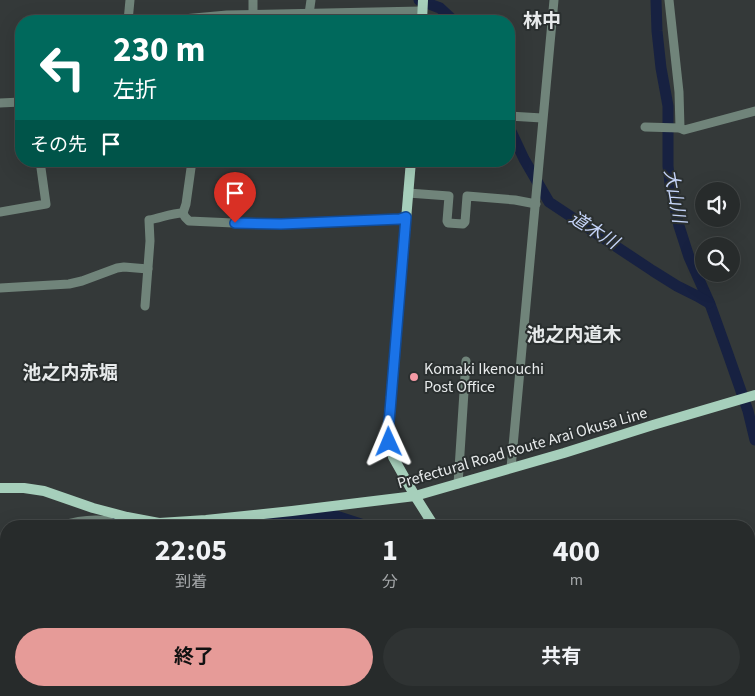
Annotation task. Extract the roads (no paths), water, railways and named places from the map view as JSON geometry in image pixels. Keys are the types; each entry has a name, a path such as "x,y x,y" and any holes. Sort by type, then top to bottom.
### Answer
{"main road":[{"path":"410,167 388,431 393,456 430,520"},
{"name":"Prefectural Road Route Arai Okusa Line","path":"206,520 415,496 755,396"},
{"name":"Prefectural Road Route Arai Okusa Line","path":"0,488 44,490 93,508 109,520 141,520"}],"street":[{"path":"129,15 130,0"},
{"path":"253,0 253,15 422,9"},
{"path":"309,14 311,0"},
{"path":"511,468 554,0"},
{"path":"669,0 677,68 679,128"},
{"path":"0,103 15,102"},
{"path":"646,127 679,128 684,130 755,111"},
{"path":"515,116 542,118"},
{"path":"0,212 46,204 41,167"},
{"path":"191,167 183,213 189,221 281,224 400,219 406,217"},
{"path":"408,193 449,196 446,220 448,223 463,224 465,222 467,196 515,200 536,199"},
{"path":"145,306 150,241 149,220 172,213 183,213"},
{"path":"0,288 69,284 124,267 148,269"},
{"path":"458,484 466,361"}],"waterway":[{"name":"道木川","path":"419,0 440,8 448,15"},
{"name":"大山川","path":"656,0 661,68 668,106 668,166 679,226 689,257 710,304 728,354 748,411 755,440"},
{"name":"道木川","path":"515,140 549,202 653,271 709,303"},
{"path":"275,520 330,514 348,520"}],"place":[{"name":"Komaki Ikenouchi Post Office","path":"414,377"}],"district":[{"name":"林中","path":"542,20"},
{"name":"池之内道木","path":"574,334"},
{"name":"池之内赤堀","path":"70,372"}]}
